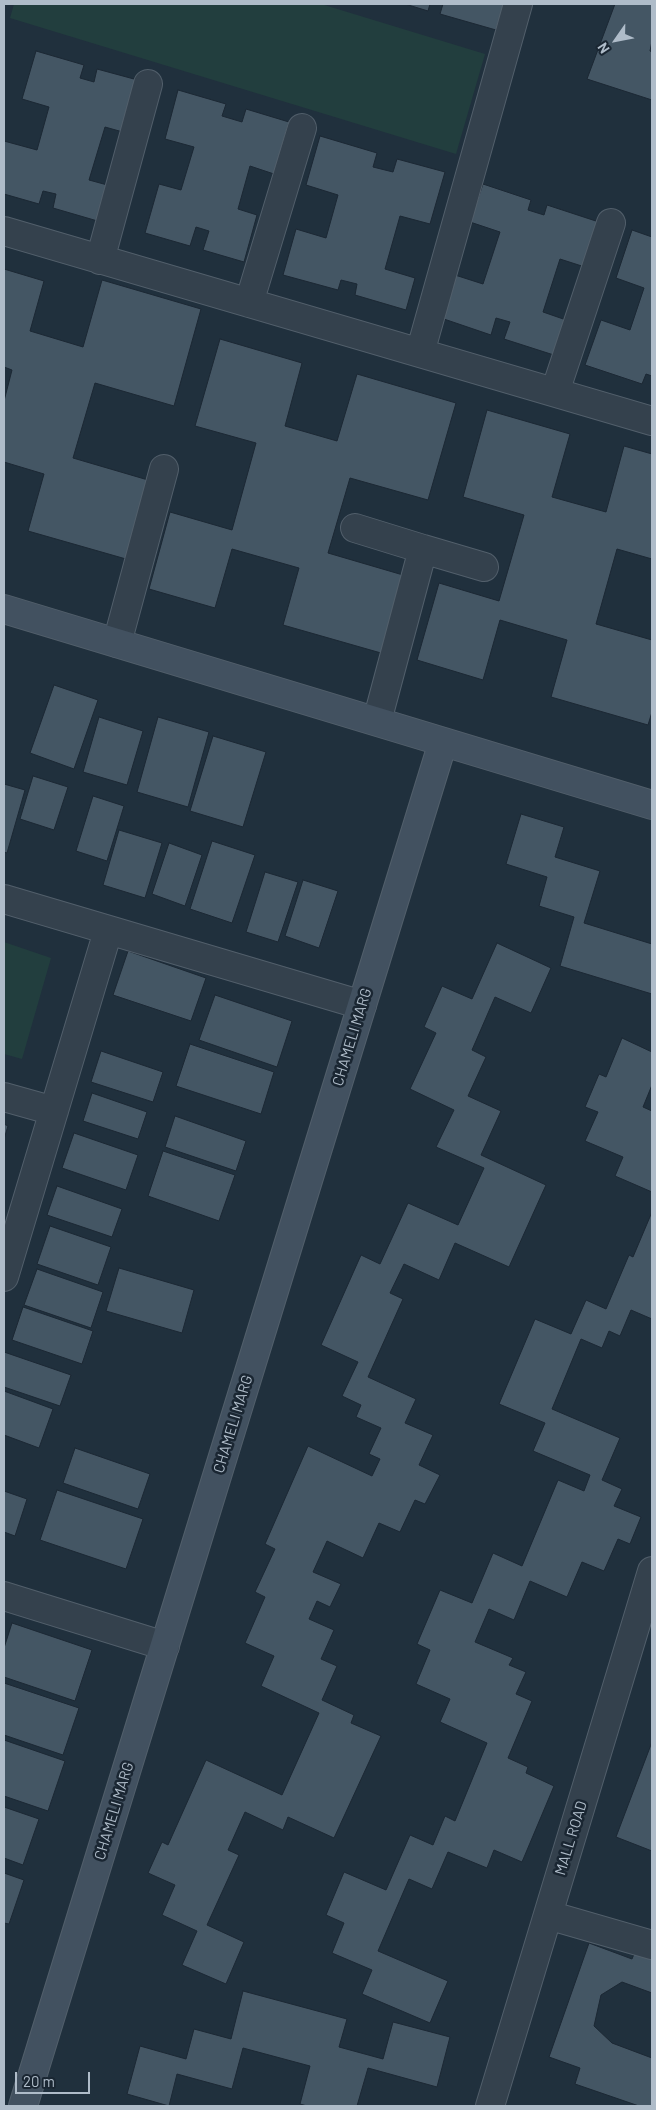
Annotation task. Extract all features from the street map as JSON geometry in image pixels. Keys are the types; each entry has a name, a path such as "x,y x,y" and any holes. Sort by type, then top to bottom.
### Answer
{"street":[{"path":"420,353 518,4"},
{"path":"100,260 148,84"},
{"path":"249,303 302,128"},
{"path":"554,392 612,223"},
{"path":"4,232 652,421"},
{"path":"117,643 164,470"},
{"path":"355,528 484,567"},
{"path":"377,722 424,549"},
{"path":"4,609 652,805"},
{"name":"CHAMELI MARG","path":"23,2106 444,742"},
{"path":"4,899 362,1005"},
{"path":"4,1277 108,931"},
{"path":"4,1097 54,1111"},
{"name":"MALL ROAD","path":"490,2106 652,1571"},
{"path":"4,1596 165,1646"},
{"path":"548,1915 652,1945"}],"green space":[{"path":"14,4 321,4 485,54 456,154 10,18"},
{"path":"4,942 51,958 22,1059 4,1054"}],"building":[{"path":"405,4 430,4 428,11"},
{"path":"443,4 504,4 496,30 440,14"},
{"path":"615,4 652,4 652,41 650,51 652,52 652,100 587,79"},
{"path":"36,51 84,65 80,78 94,82 97,69 145,82 130,134 105,127 89,180 111,186 101,222 53,208 56,194 43,191 39,204 4,194 4,141 37,150 49,107 22,99"},
{"path":"178,90 226,104 222,116 242,122 246,109 289,122 274,174 250,166 238,209 257,215 244,262 203,250 209,231 196,227 190,246 145,233 159,184 181,190 194,147 165,139"},
{"path":"320,136 377,153 373,167 393,172 397,159 445,172 430,224 400,216 385,269 415,278 406,310 355,295 357,284 341,280 338,290 283,275 296,229 326,238 338,195 306,185"},
{"path":"483,184 531,200 528,210 544,215 547,205 605,224 591,269 560,259 543,312 572,322 560,357 504,339 510,322 496,318 491,335 441,318 455,275 483,284 500,232 470,222"},
{"path":"632,230 652,237 652,376 646,374 642,384 585,365 601,320 630,330 644,288 616,278"},
{"path":"4,269 44,281 30,331 83,347 102,280 201,309 174,406 95,383 73,458 148,480 126,559 28,531 44,474 4,462 4,401 12,370 4,367"},
{"path":"220,339 302,363 285,426 337,441 357,374 456,403 428,500 350,478 328,553 403,575 381,653 283,625 299,568 232,549 215,608 149,589 170,512 232,530 256,443 195,426"},
{"path":"487,410 570,434 552,497 606,512 624,446 652,454 652,559 617,549 596,624 652,640 652,712 648,725 551,697 567,640 500,620 483,680 417,660 439,583 499,601 524,515 463,497"},
{"path":"54,685 98,700 74,769 30,753"},
{"path":"99,717 143,731 127,785 83,772"},
{"path":"158,717 209,732 188,807 137,792"},
{"path":"213,736 266,752 243,827 190,811"},
{"path":"33,776 68,787 54,830 20,819"},
{"path":"4,784 25,790 7,853 4,852"},
{"path":"93,796 124,806 107,861 76,851"},
{"path":"521,814 564,827 555,857 600,871 584,923 652,944 652,994 560,966 574,917 539,906 547,877 506,864"},
{"path":"119,830 162,843 145,898 103,885"},
{"path":"212,841 255,855 232,923 190,909"},
{"path":"169,843 202,855 185,906 152,894"},
{"path":"265,872 298,882 278,942 246,932"},
{"path":"303,880 338,891 319,948 285,936"},
{"path":"497,943 551,968 531,1013 495,997 472,1050 486,1057 468,1096 501,1111 481,1155 546,1185 509,1267 455,1243 439,1280 404,1264 390,1293 403,1299 368,1377 416,1399 405,1423 433,1435 419,1465 440,1475 425,1504 415,1500 400,1532 379,1523 363,1558 327,1541 313,1572 341,1584 330,1607 317,1601 309,1619 334,1630 321,1659 337,1666 322,1700 354,1715 351,1723 381,1736 334,1838 288,1817 283,1830 245,1812 228,1850 239,1855 207,1925 244,1942 226,1984 182,1965 197,1931 162,1915 175,1885 148,1873 162,1842 168,1845 206,1760 282,1795 319,1713 261,1686 274,1656 245,1643 265,1597 255,1592 275,1549 265,1544 308,1446 372,1476 380,1459 369,1454 381,1428 356,1417 361,1405 342,1396 358,1362 321,1345 361,1255 380,1264 408,1203 458,1225 484,1168 436,1147 454,1110 410,1089 436,1033 424,1027 442,986 472,999"},
{"path":"128,951 206,978 191,1021 113,995"},
{"path":"215,995 292,1021 277,1067 199,1040"},
{"path":"622,1038 652,1052 652,1085 643,1107 652,1111 652,1192 615,1176 623,1157 585,1141 598,1112 585,1107 599,1074 606,1077"},
{"path":"190,1044 274,1072 261,1114 176,1086"},
{"path":"101,1051 163,1072 153,1102 91,1082"},
{"path":"92,1093 147,1112 138,1139 83,1121"},
{"path":"175,1116 246,1141 236,1171 165,1147"},
{"path":"4,1124 8,1126 4,1139"},
{"path":"74,1133 138,1155 126,1190 62,1168"},
{"path":"163,1151 235,1175 219,1221 148,1196"},
{"path":"57,1186 122,1209 112,1237 47,1215"},
{"path":"652,1212 652,1319 631,1310 620,1336 609,1331 602,1348 581,1339 552,1409 620,1438 602,1480 622,1489 614,1506 641,1517 630,1544 618,1539 604,1571 582,1562 567,1597 530,1581 514,1620 489,1609 475,1642 513,1658 509,1665 526,1672 516,1694 532,1701 508,1758 528,1767 526,1773 554,1786 522,1862 494,1850 487,1868 448,1852 432,1889 409,1879 378,1951 448,1981 430,2023 362,1994 372,1970 332,1953 344,1923 326,1915 344,1872 386,1890 410,1835 433,1845 445,1816 455,1821 487,1743 440,1722 450,1699 416,1684 430,1650 417,1644 440,1590 472,1603 493,1553 522,1566 558,1480 584,1491 590,1475 533,1451 545,1423 499,1404 535,1319 571,1334 586,1300 606,1309 629,1255 633,1257"},
{"path":"50,1226 111,1247 98,1285 37,1264"},
{"path":"119,1268 194,1290 182,1333 106,1311"},
{"path":"37,1269 103,1292 91,1328 24,1305"},
{"path":"23,1307 93,1331 82,1364 12,1340"},
{"path":"4,1352 71,1375 60,1406 4,1387"},
{"path":"4,1391 53,1409 39,1448 4,1435"},
{"path":"75,1448 150,1474 138,1509 63,1483"},
{"path":"57,1490 143,1519 126,1569 40,1540"},
{"path":"4,1491 27,1499 15,1536 4,1532"},
{"path":"12,1623 92,1650 75,1701 4,1677 4,1648"},
{"path":"4,1683 79,1708 63,1755 4,1735"},
{"path":"4,1740 65,1761 48,1811 4,1796"},
{"path":"652,1742 652,1851 616,1837"},
{"path":"4,1807 39,1819 23,1865 4,1858"},
{"path":"4,1873 24,1880 9,1924 4,1923"},
{"path":"589,1943 632,1959 638,1944 652,1949 652,1993 622,1982 601,1995 594,2026 612,2043 652,2058 652,2106 639,2106 575,2084 580,2068 549,2057"},
{"path":"243,1991 347,2019 339,2047 383,2059 393,2022 450,2037 437,2087 368,2068 357,2106 307,2106 300,2104 310,2066 243,2048 232,2089 177,2074 169,2106 127,2094 140,2046 186,2059 194,2029 231,2039"}]}
